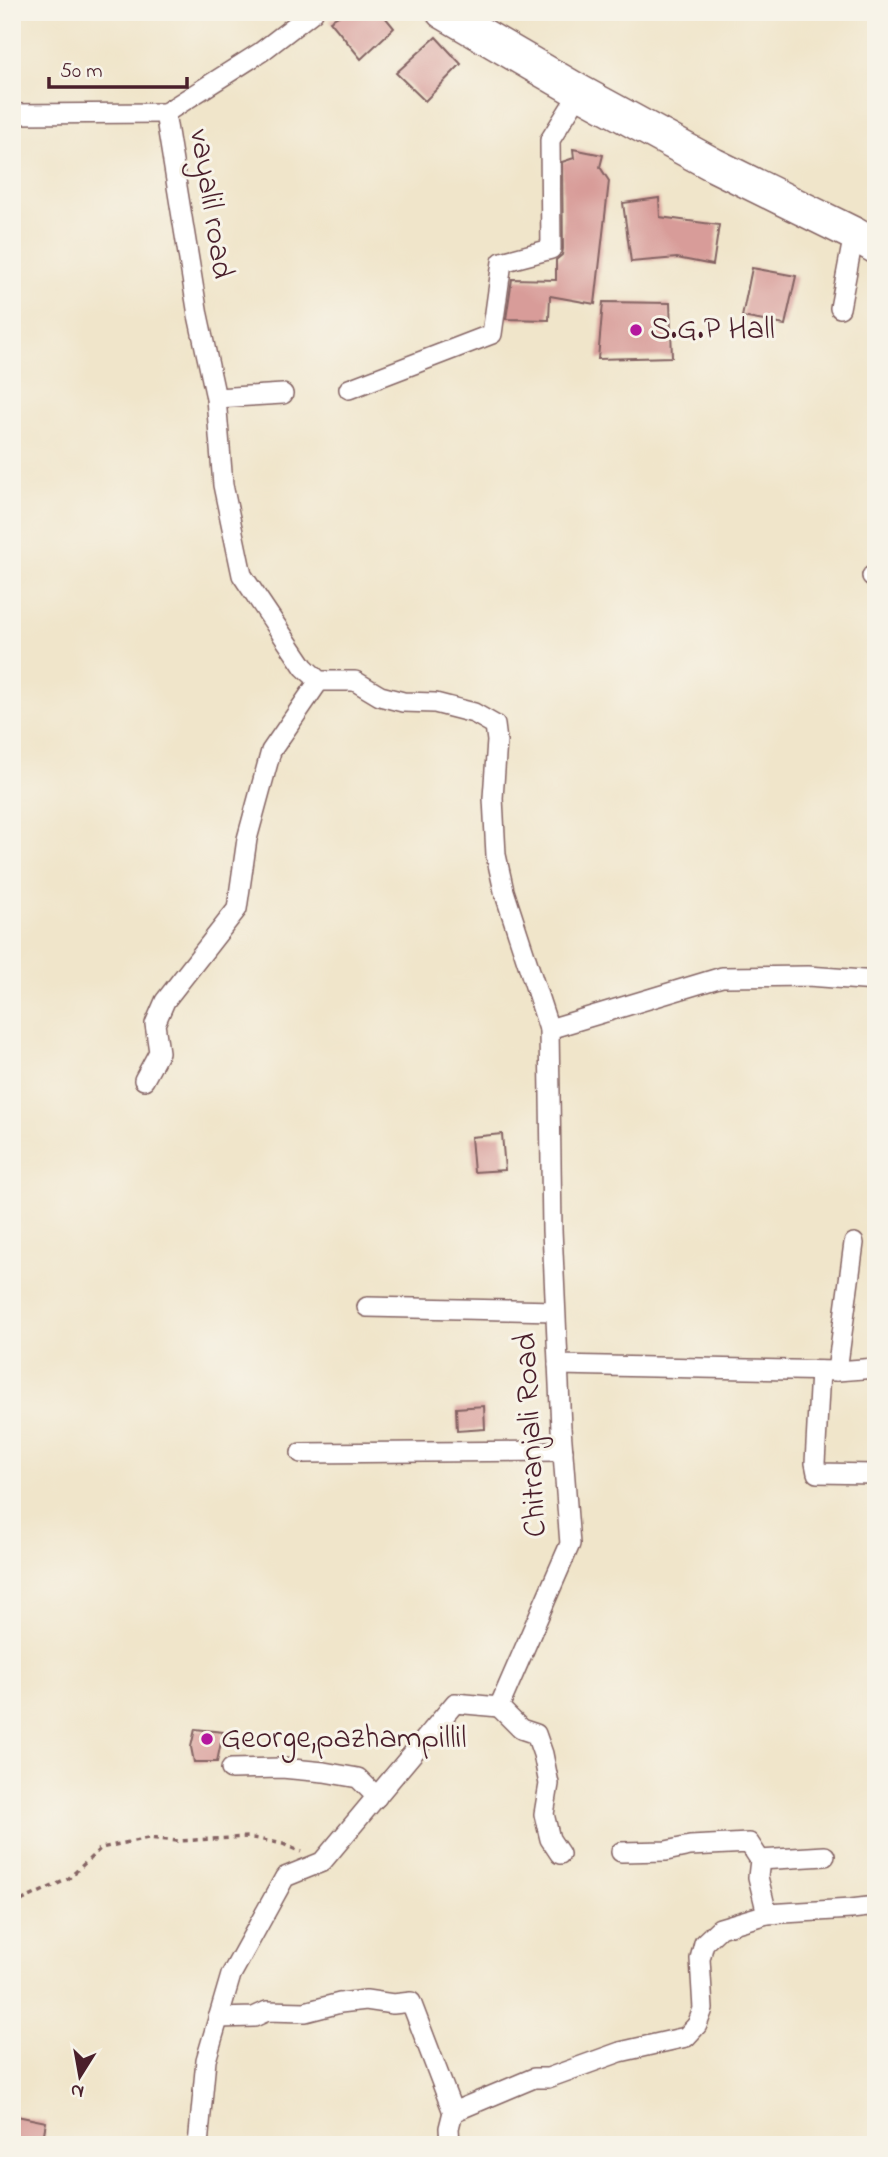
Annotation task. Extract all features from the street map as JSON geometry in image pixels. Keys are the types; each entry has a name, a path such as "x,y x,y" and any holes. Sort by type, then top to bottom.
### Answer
{"highway":[{"path":"443,12 580,92 715,165 865,240"}],"street":[{"name":"vayalil road","path":"12,114 164,114 261,52 313,12"},
{"path":"349,389 492,334 502,262 551,249 550,140 580,92"},
{"name":"vayalil road","path":"164,114 198,314 216,398 223,485 242,575 304,667 319,681"},
{"path":"840,308 865,240"},
{"path":"216,398 283,394"},
{"path":"144,1080 159,1052 155,1024 165,1001 237,909 247,839 271,751 319,681"},
{"name":"Chitranjali Road","path":"319,681 355,681 380,696 403,702 435,703 474,713 495,725 497,741 493,798 496,855 549,1029 555,1311 570,1544 499,1707"},
{"path":"549,1029 722,977 807,976 876,981"},
{"path":"854,1243 828,1371 815,1463 817,1473 874,1474 876,1478"},
{"path":"367,1307 555,1311"},
{"path":"558,1365 828,1371 876,1368"},
{"path":"301,1453 563,1451"},
{"path":"198,2145 206,2060 231,1975 285,1877 322,1862 455,1703 499,1707 520,1729 536,1734 549,1784 544,1814 550,1839 560,1854"},
{"path":"231,1769 282,1768 358,1778 377,1797"},
{"path":"621,1852 666,1852 690,1846 749,1843 760,1860 758,1877 767,1914"},
{"path":"760,1860 825,1856"},
{"path":"453,2112 534,2078 548,2078 620,2052 686,2037 698,2025 703,2010 700,1959 704,1943 720,1928 767,1914 876,1906"},
{"path":"218,2018 254,2017 267,2011 305,2012 366,2000 393,2004 411,2001 453,2112 449,2128 450,2145"}],"path":[{"path":"12,1905 68,1879 101,1848 148,1838 178,1841 248,1837 283,1844 322,1862"}],"building":[{"path":"345,12 381,12 394,28 361,59 330,21"},
{"path":"436,37 461,64 425,101 396,73"},
{"path":"573,149 603,155 600,167 609,181 595,304 550,296 549,320 506,319 512,279 556,280 556,260 562,255 563,249 562,162 574,158"},
{"path":"659,198 660,217 719,225 713,265 677,258 631,262 623,203"},
{"path":"752,268 796,276 785,325 742,317"},
{"name":"S.G.P Hall","path":"603,302 670,303 672,357 598,359"},
{"path":"502,1134 505,1170 474,1172 471,1137"},
{"path":"484,1406 485,1429 457,1431 456,1408"},
{"name":"George,pazhampillil","path":"195,1729 223,1732 217,1762 194,1762 191,1747"},
{"path":"12,2115 46,2122 42,2145 12,2145"}],"place":[{"name":"S.G.P Hall","path":"636,330"},
{"name":"George,pazhampillil","path":"207,1739"}]}
